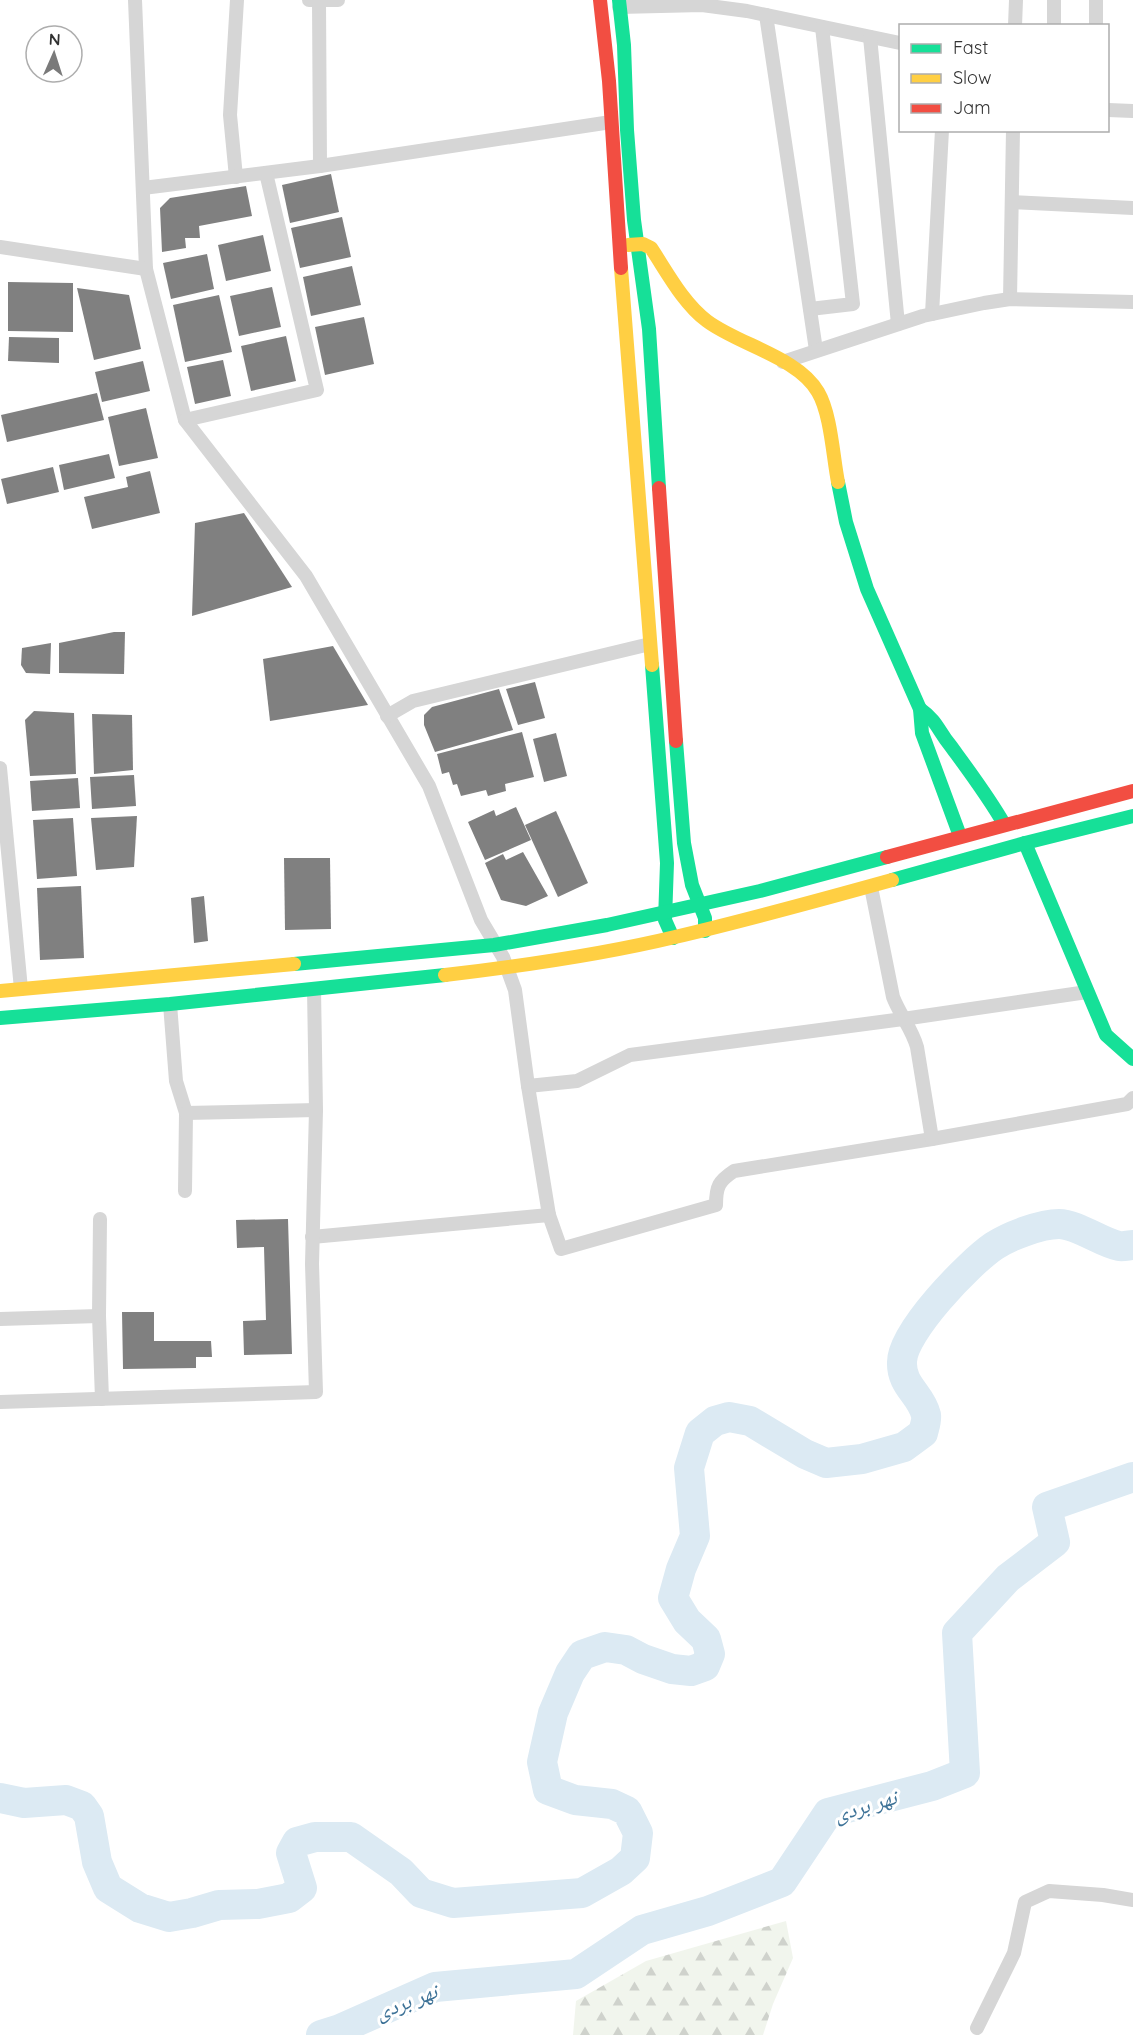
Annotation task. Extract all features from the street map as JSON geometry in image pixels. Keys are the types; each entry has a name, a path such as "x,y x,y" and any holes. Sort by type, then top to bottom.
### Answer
{"street":[{"path":"135,0 146,269 185,420 306,576 429,786 481,920 508,968 514,990 549,1215 561,1249 716,1204 716,1192 722,1179 734,1171 932,1139 1126,1104 1133,1098"},
{"path":"236,177 230,115 237,0"},
{"path":"320,166 314,1 338,0"},
{"path":"600,0 667,863 666,926 673,938"},
{"path":"1016,0 1016,24"},
{"path":"1054,0 1054,24"},
{"path":"1096,0 1096,24"},
{"path":"705,931 705,918 690,876 684,843 668,647 648,314 631,179 624,45 619,3 702,5 766,15 899,43"},
{"path":"766,15 816,350"},
{"path":"810,309 853,304 822,27"},
{"path":"870,37 898,324"},
{"path":"1109,110 1133,111"},
{"path":"143,188 320,166 611,122"},
{"path":"932,314 942,132"},
{"path":"1010,299 1014,132"},
{"path":"185,420 317,390 266,173"},
{"path":"1012,202 1133,208"},
{"path":"619,246 638,244 651,248 686,300 705,320 729,336 783,362 806,377 818,392 825,409 832,457 846,522 867,589 920,709 922,733 960,836"},
{"path":"0,247 146,269"},
{"path":"624,299 634,293 646,296"},
{"path":"783,362 932,314 1010,299 1133,302"},
{"path":"625,314 636,318 648,314"},
{"path":"387,716 413,701 650,644"},
{"path":"920,709 934,719 945,739 992,803 1004,824"},
{"path":"0,768 21,989"},
{"path":"0,991 494,945 607,925 700,905 1133,791"},
{"path":"0,1018 170,1004 508,968 705,931 1025,843 1133,816"},
{"path":"1025,843 1106,1035 1133,1059"},
{"path":"871,887 894,997 918,1047 932,1139"},
{"path":"0,1402 316,1392 312,1237 316,1110 314,989"},
{"path":"528,1086 577,1081 630,1055 1087,992"},
{"path":"170,1004 179,1095 186,1113 185,1191"},
{"path":"186,1113 316,1110"},
{"path":"312,1237 549,1215"},
{"path":"100,1219 99,1316 102,1399"},
{"path":"0,1319 99,1316"},
{"path":"977,2028 1014,1953 1025,1902 1049,1891 1133,1900"}],"green space":[{"path":"786,1921 793,1958 773,2004 763,2035 573,2035 576,2001 646,1961"}],"building":[{"path":"331,174 339,212 290,223 282,185"},
{"path":"246,186 252,216 199,226 200,238 185,238 186,248 162,252 160,208 170,198"},
{"path":"342,217 351,257 300,268 291,228"},
{"path":"263,235 271,271 226,281 218,245"},
{"path":"207,254 214,289 171,299 163,263"},
{"path":"352,266 361,305 311,316 303,277"},
{"path":"8,282 73,283 73,332 8,331"},
{"path":"272,287 281,327 239,336 230,296"},
{"path":"77,288 129,295 141,349 94,360"},
{"path":"219,295 232,352 185,362 173,305"},
{"path":"364,317 374,364 325,375 315,327"},
{"path":"286,336 296,381 251,391 241,346"},
{"path":"9,337 59,338 59,363 8,361"},
{"path":"223,360 231,396 195,404 187,367"},
{"path":"143,361 150,391 102,402 95,372"},
{"path":"97,393 104,420 7,442 1,415"},
{"path":"146,408 158,458 119,466 108,417"},
{"path":"109,454 115,478 64,490 59,465"},
{"path":"53,467 59,492 7,504 1,479"},
{"path":"150,471 160,513 92,529 84,497 128,487 126,477"},
{"path":"244,513 292,587 192,616 195,523"},
{"path":"114,632 125,632 124,674 59,673 59,643"},
{"path":"51,643 50,674 26,673 21,665 22,648"},
{"path":"333,646 368,705 270,721 263,659"},
{"path":"535,682 545,718 518,725 506,689"},
{"path":"499,689 513,730 435,752 424,725 424,715 432,707"},
{"path":"34,711 74,713 76,774 30,776 25,720"},
{"path":"92,714 132,715 133,770 94,774"},
{"path":"522,732 534,777 505,784 506,791 488,796 486,790 461,796 457,784 453,785 449,772 442,774 437,754"},
{"path":"556,733 567,776 544,782 533,739"},
{"path":"134,775 136,806 92,809 90,777"},
{"path":"78,778 80,808 32,811 30,781"},
{"path":"516,807 531,840 485,860 468,822 494,810 496,816"},
{"path":"556,811 588,883 558,897 525,825"},
{"path":"137,816 134,867 96,870 91,818"},
{"path":"73,818 77,876 37,879 33,820"},
{"path":"523,852 548,896 526,906 501,900 485,863 503,854 506,860"},
{"path":"284,858 330,858 331,929 285,930"},
{"path":"81,886 84,958 40,960 37,888"},
{"path":"204,896 208,941 194,943 191,898"},
{"path":"288,1219 292,1354 244,1355 243,1321 266,1320 264,1247 237,1248 236,1220"},
{"path":"122,1312 154,1312 154,1341 211,1341 212,1357 196,1357 196,1368 123,1369"}],"waterway":[{"path":"0,1798 24,1803 66,1800 82,1806 89,1816 97,1862 108,1888 140,1908 169,1917 219,1905 258,1904 289,1898 302,1888 291,1853 297,1842 315,1837 351,1837 401,1872 421,1893 453,1903 582,1893 621,1871 635,1858 638,1833 627,1811 612,1804 575,1800 548,1790 542,1762 553,1713 570,1673 582,1655 605,1647 626,1650 643,1659 672,1669 691,1671 705,1666 710,1654 706,1639 687,1621 673,1598 681,1569 695,1536 689,1468 700,1433 715,1421 729,1417 750,1421 805,1454 826,1463 862,1459 904,1447 923,1433 926,1422 920,1401 905,1377 902,1362 905,1349 913,1334 939,1299 969,1267 1000,1242 1043,1226 1066,1225 1112,1244 1133,1245"},
{"name":"نهر بردى","path":"321,2035 340,2029 435,1987 576,1974 642,1930 708,1911 782,1882 828,1813 932,1786 965,1773 957,1633 1008,1578 1055,1542 1047,1507 1133,1477"}],"traffic: fast":[{"path":"619,0 624,45 627,130 634,220 649,329 659,488"},
{"path":"838,482 846,522 867,589 920,709 922,733 960,836"},
{"path":"652,665 667,863 665,920 673,938"},
{"path":"920,709 934,722 1004,824"},
{"path":"676,741 684,843 692,885 705,918 705,931"},
{"path":"892,880 1133,816"},
{"path":"1025,843 1106,1035 1133,1059"},
{"path":"294,964 494,945 607,925 760,891 887,857"},
{"path":"0,1018 170,1004 445,975"}],"traffic: slow":[{"path":"628,245 643,244 651,248 683,296 707,321 720,330 783,360 809,380 818,392 826,412 838,482"},
{"path":"621,268 652,665"},
{"path":"445,975 561,959 647,943 757,917 892,880"},
{"path":"0,991 294,964"}],"traffic: jam":[{"path":"600,0 609,81 621,268"},
{"path":"659,488 676,741"},
{"path":"887,857 1133,791"}]}
